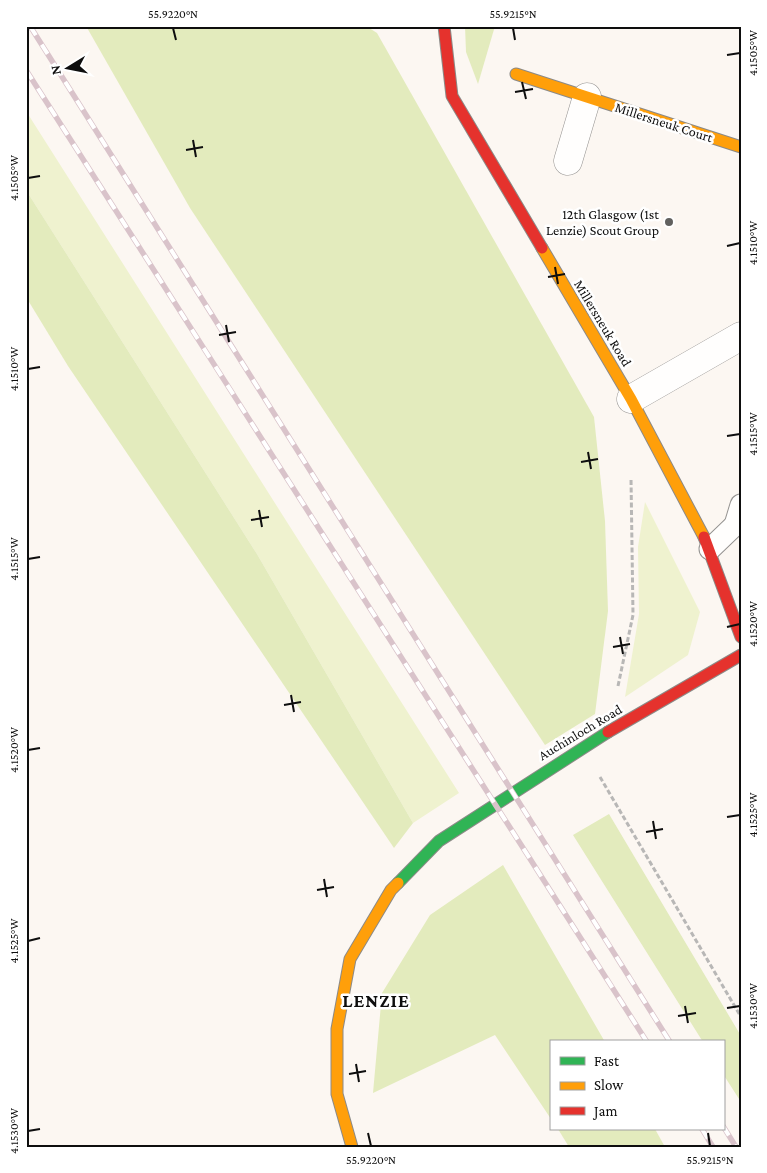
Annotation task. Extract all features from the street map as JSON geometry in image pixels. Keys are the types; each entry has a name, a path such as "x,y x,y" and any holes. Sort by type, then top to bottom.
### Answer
{"street":[{"name":"Millersneuk Road","path":"444,26 452,96 631,399 710,549 741,638"},
{"name":"Millersneuk Court","path":"516,74 741,148"},
{"path":"568,161 587,97"},
{"path":"631,399 741,336"},
{"name":"Auchinloch Road","path":"352,1147 337,1094 337,1028 350,959 391,890 439,841 584,746 741,655"}],"lane":[{"path":"710,549 738,524 741,505"}],"path":[{"path":"621,724 614,708 633,616 631,468"},
{"path":"584,746 616,808 741,1017"}],"green space":[{"path":"86,26 366,26 377,33 594,417 605,521 608,611 595,714 545,745 190,208"},
{"path":"465,26 495,26 478,84 466,52"},
{"path":"26,111 459,793 413,823 257,554 26,190"},
{"path":"26,190 257,554 413,823 394,848 68,366 26,297"},
{"path":"645,502 700,612 688,655 625,697 639,614 638,547"},
{"path":"609,814 741,1036 741,1102 724,1076 724,1040 702,1040 573,835"},
{"path":"503,865 604,1040 550,1040 550,1118 495,1035 373,1093 382,993 430,915"},
{"path":"559,1130 656,1130 665,1147 569,1147"}],"railway":[{"path":"30,26 669,1040"},
{"path":"26,70 646,1040"},
{"path":"724,1128 736,1147"},
{"path":"703,1130 713,1147"}],"traffic: fast":[{"path":"398,883 439,841 608,732"}],"traffic: slow":[{"path":"516,74 741,147"},
{"path":"542,248 631,399 704,537"},
{"path":"352,1147 337,1094 337,1029 350,959 391,890 398,883"}],"traffic: jam":[{"path":"444,26 452,96 542,248"},
{"path":"704,537 741,637"},
{"path":"608,732 741,655"}],"place":[{"name":"12th Glasgow (1st Lenzie) Scout Group","path":"669,222"}],"district":[{"name":"LENZIE","path":"376,1000"}]}
